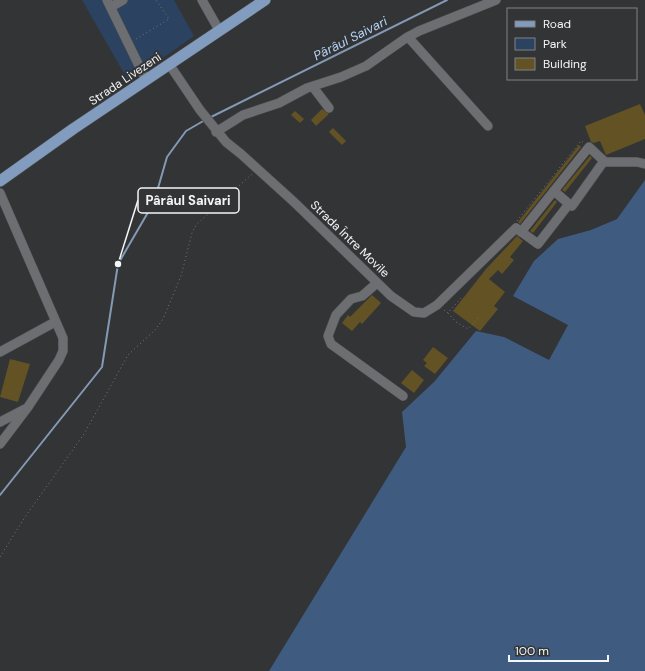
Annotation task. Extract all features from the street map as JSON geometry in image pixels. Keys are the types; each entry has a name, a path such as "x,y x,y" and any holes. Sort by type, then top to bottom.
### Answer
{"main road":[{"name":"Strada Livezeni","path":"0,181 169,64 265,0"}],"street":[{"path":"123,0 109,4 146,80"},
{"path":"202,0 219,30"},
{"path":"213,129 243,115 279,103 307,88 341,77 366,66 408,37 442,21 496,0"},
{"path":"408,37 488,126"},
{"name":"Strada Între Movile","path":"169,64 213,129 258,169 377,283 402,305 414,312 424,313 437,305 518,230 554,191 589,147"},
{"path":"313,87 329,108"},
{"path":"589,147 604,161 620,163 638,162 645,164"},
{"path":"554,191 572,206 604,161"},
{"path":"0,193 63,338 63,351 59,360 28,407 0,444"},
{"path":"518,230 538,244 569,204"},
{"path":"377,283 362,296 351,299 330,326 328,336 331,344 403,396"},
{"path":"0,352 55,322"},
{"path":"0,422 28,407"}],"path":[{"path":"129,43 169,19 156,0"},
{"path":"518,230 514,224 581,141 589,147"},
{"path":"0,557 25,517 84,434 128,355 155,330 162,319 181,276 192,233 196,225 258,169"},
{"path":"448,312 461,298"},
{"path":"437,305 448,312 456,322 468,329 479,317"}],"green space":[{"path":"82,0 174,0 194,36 129,82"}],"shaded area":[{"path":"645,180 645,671 269,671 406,447 402,412 434,382 476,331 504,337 549,360 568,325 513,296 534,261 558,239 591,230 617,219"}],"building":[{"path":"640,104 645,115 645,139 606,155 600,141 594,143 591,142 585,126"},
{"path":"322,109 329,114 316,126 311,120"},
{"path":"295,111 304,119 300,123 291,115"},
{"path":"333,128 346,141 342,145 329,132"},
{"path":"579,145 581,147 520,224 518,222"},
{"path":"590,156 592,158 565,192 562,190"},
{"path":"555,200 557,202 533,233 530,231"},
{"path":"517,236 523,241 510,257 514,260 502,274 498,270 489,279 505,292 494,306 498,309 480,331 453,311 486,269"},
{"path":"372,295 381,303 362,324 360,322 352,331 342,323 348,315 350,317"},
{"path":"433,347 448,358 435,374 424,366 427,363 423,360"},
{"path":"10,359 30,364 18,402 0,397"},
{"path":"412,370 424,380 414,393 401,383"}],"waterway":[{"name":"Pârâul Saivari","path":"209,118 447,0"},
{"name":"Pârâul Saivari","path":"0,495 102,367 118,264 154,202 167,157 186,131 205,120"}],"place":[{"name":"Pârâul Saivari","path":"118,264"}]}
